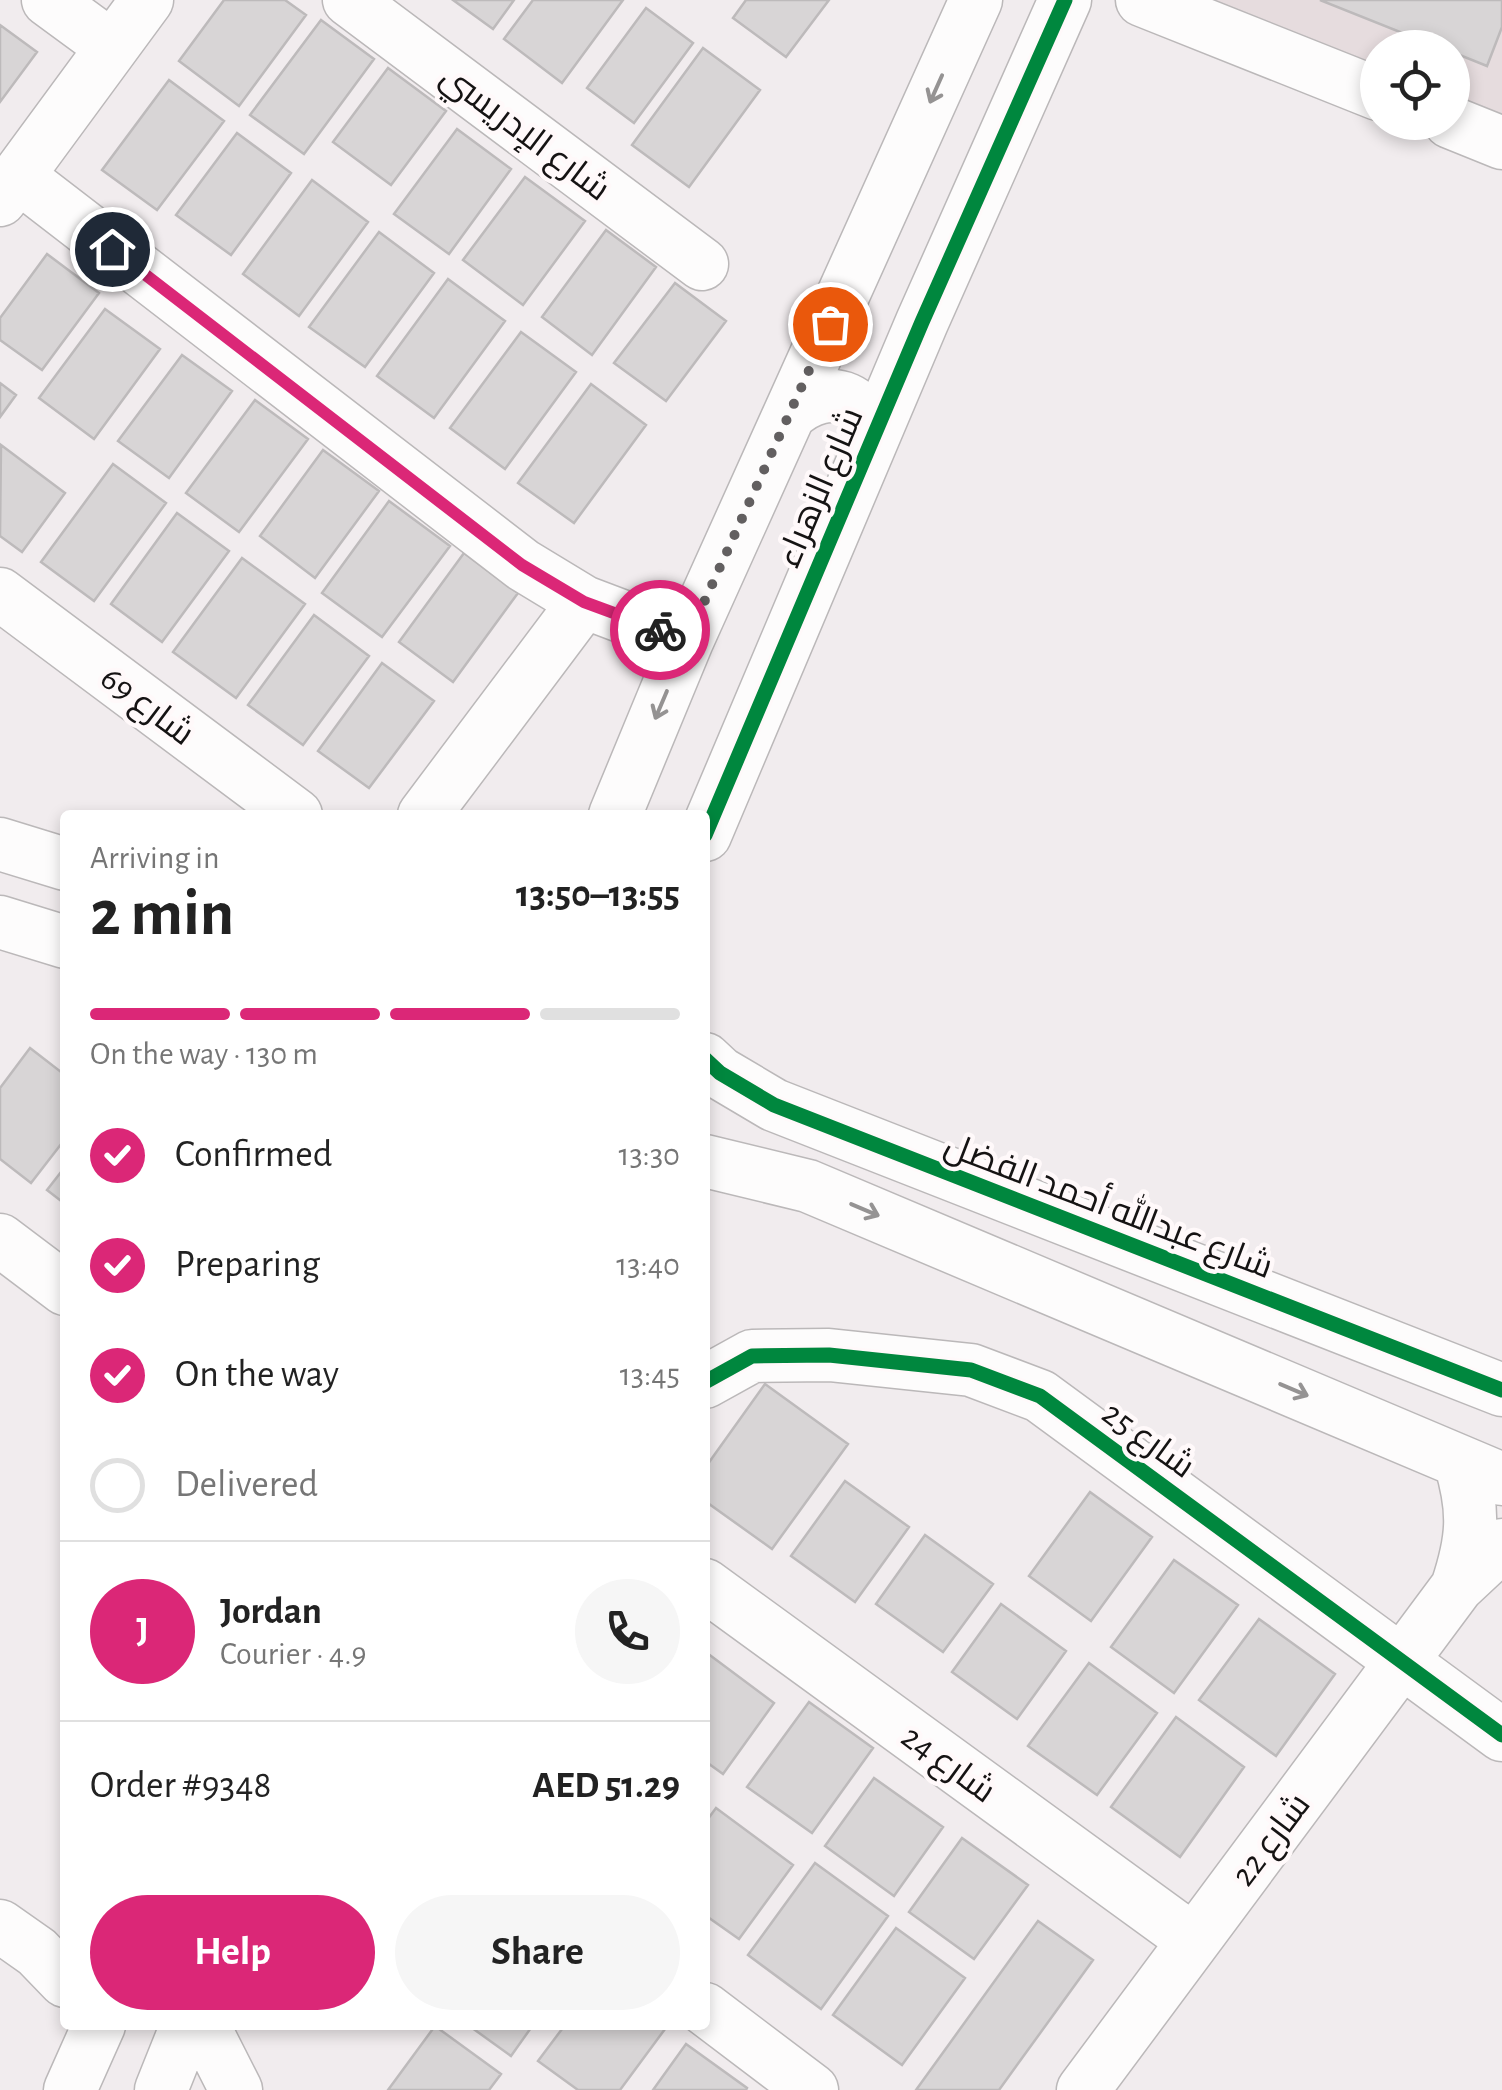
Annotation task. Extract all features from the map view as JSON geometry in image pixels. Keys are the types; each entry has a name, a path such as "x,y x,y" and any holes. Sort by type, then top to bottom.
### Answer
{"street":[{"path":"48,0 112,47"},
{"path":"147,0 9,188 522,565 584,602 687,640"},
{"name":"شارع الإدريسي","path":"350,0 702,264"},
{"name":"شارع الزهراء","path":"617,810 687,640 976,0"},
{"name":"شارع الزهراء","path":"710,822 922,322 1065,0"},
{"path":"1142,0 1360,87"},
{"path":"1470,130 1502,143"},
{"path":"844,293 848,310 859,325 874,334 892,337 910,333 922,322"},
{"path":"790,414 806,400 826,394 846,399 862,412 870,432 867,452"},
{"name":"شارع 69","path":"0,594 289,810"},
{"path":"428,810 584,602"},
{"path":"0,922 60,940"},
{"name":"شارع عبدالله أحمد الفضل","path":"710,1063 774,1106 1502,1390"},
{"path":"808,1186 796,1174 793,1158 798,1142 810,1131 826,1127"},
{"path":"710,1163 808,1186 1481,1470"},
{"path":"0,1240 60,1285"},
{"path":"1117,1316 1132,1308 1142,1295 1146,1279 1143,1262 1134,1248"},
{"path":"1217,1357 1208,1331 1210,1316 1216,1304 1240,1287"},
{"name":"شارع 25","path":"710,1379 752,1356 830,1355 971,1370 1040,1396 1502,1735"},
{"name":"شارع 22","path":"1457,1588 1470,1546 1470,1498 1481,1470"},
{"name":"شارع 22","path":"1082,2090 1457,1588 1502,1544"},
{"name":"شارع 24","path":"710,1590 1193,1940"},
{"path":"710,2012 812,2090"},
{"path":"70,2090 94,2030"},
{"path":"161,2090 185,2030"},
{"path":"206,2030 236,2090"}],"shaded area":[{"path":"1142,0 1502,0 1502,144 1470,130 1470,30 1360,30 1360,87"}],"building":[{"path":"224,0 285,0 306,15 239,106 179,61"},
{"path":"453,0 514,0 493,29"},
{"path":"533,0 623,0 562,83 504,39"},
{"path":"746,0 829,0 786,57 733,18"},
{"path":"1320,0 1502,0 1502,27 1487,66 1470,59 1470,30 1395,30"},
{"path":"646,8 693,43 634,123 587,88"},
{"path":"321,20 374,59 304,154 250,115"},
{"path":"0,25 37,52 0,102"},
{"path":"703,48 760,90 689,187 632,145"},
{"path":"388,68 446,111 391,185 333,142"},
{"path":"169,80 224,121 157,210 102,170"},
{"path":"457,129 511,169 449,254 394,214"},
{"path":"237,133 291,173 231,255 176,215"},
{"path":"525,177 585,221 523,305 463,260"},
{"path":"312,180 368,222 299,316 243,274"},
{"path":"606,230 656,267 592,355 542,317"},
{"path":"379,232 434,273 365,367 309,327"},
{"path":"47,254 99,293 42,370 0,340 0,318"},
{"path":"448,279 505,321 434,418 377,376"},
{"path":"675,283 726,321 666,401 614,363"},
{"path":"105,309 160,349 94,439 39,398"},
{"path":"521,332 576,372 505,469 450,428"},
{"path":"182,355 232,391 169,478 118,441"},
{"path":"0,383 16,395 0,417"},
{"path":"591,384 646,425 574,523 518,483"},
{"path":"255,400 308,439 239,532 186,493"},
{"path":"1,445 65,493 22,552 0,536"},
{"path":"323,450 379,491 315,578 260,536"},
{"path":"113,464 166,503 94,601 41,562"},
{"path":"389,501 450,546 382,637 322,593"},
{"path":"177,513 229,551 162,642 111,604"},
{"path":"464,553 518,593 453,682 399,642"},
{"path":"242,558 305,604 236,698 173,652"},
{"path":"314,615 369,656 303,745 248,705"},
{"path":"382,663 434,701 369,788 318,751"},
{"path":"30,1048 60,1071 60,1145 31,1183 0,1159 0,1088"},
{"path":"60,1173 60,1200 47,1190"},
{"path":"765,1384 848,1444 772,1549 710,1505 710,1461"},
{"path":"845,1481 909,1527 855,1602 791,1556"},
{"path":"1090,1492 1152,1537 1091,1621 1029,1576"},
{"path":"925,1535 993,1584 943,1652 876,1604"},
{"path":"1174,1560 1238,1605 1174,1693 1111,1647"},
{"path":"1001,1604 1066,1651 1017,1719 952,1672"},
{"path":"1259,1619 1335,1674 1276,1756 1199,1700"},
{"path":"710,1655 774,1703 723,1774 710,1765"},
{"path":"1089,1663 1157,1713 1097,1795 1028,1746"},
{"path":"809,1702 873,1748 812,1833 747,1787"},
{"path":"1176,1717 1244,1767 1180,1857 1111,1807"},
{"path":"874,1778 943,1827 894,1896 825,1846"},
{"path":"716,1808 793,1865 739,1939 710,1919 710,1816"},
{"path":"962,1838 1028,1885 974,1959 909,1912"},
{"path":"815,1863 888,1916 821,2009 748,1955"},
{"path":"1038,1921 1093,1960 999,2090 916,2090"},
{"path":"896,1928 965,1978 902,2065 833,2015"},
{"path":"432,2030 440,2030 501,2074 489,2090 388,2090"},
{"path":"475,2030 529,2030 511,2056"},
{"path":"561,2030 664,2030 620,2090 578,2090 538,2061"},
{"path":"686,2044 747,2088 746,2090 653,2090"}],"cycle path":[{"path":"710,823 922,322 1065,0"},
{"path":"710,1064 774,1105 1502,1390"},
{"path":"710,1379 752,1356 829,1355 971,1370 1040,1396 1502,1735"}],"way so far":[{"path":"660,630 687,640 830,324"}],"route":[{"path":"112,249 522,565 584,602 660,630"}]}
